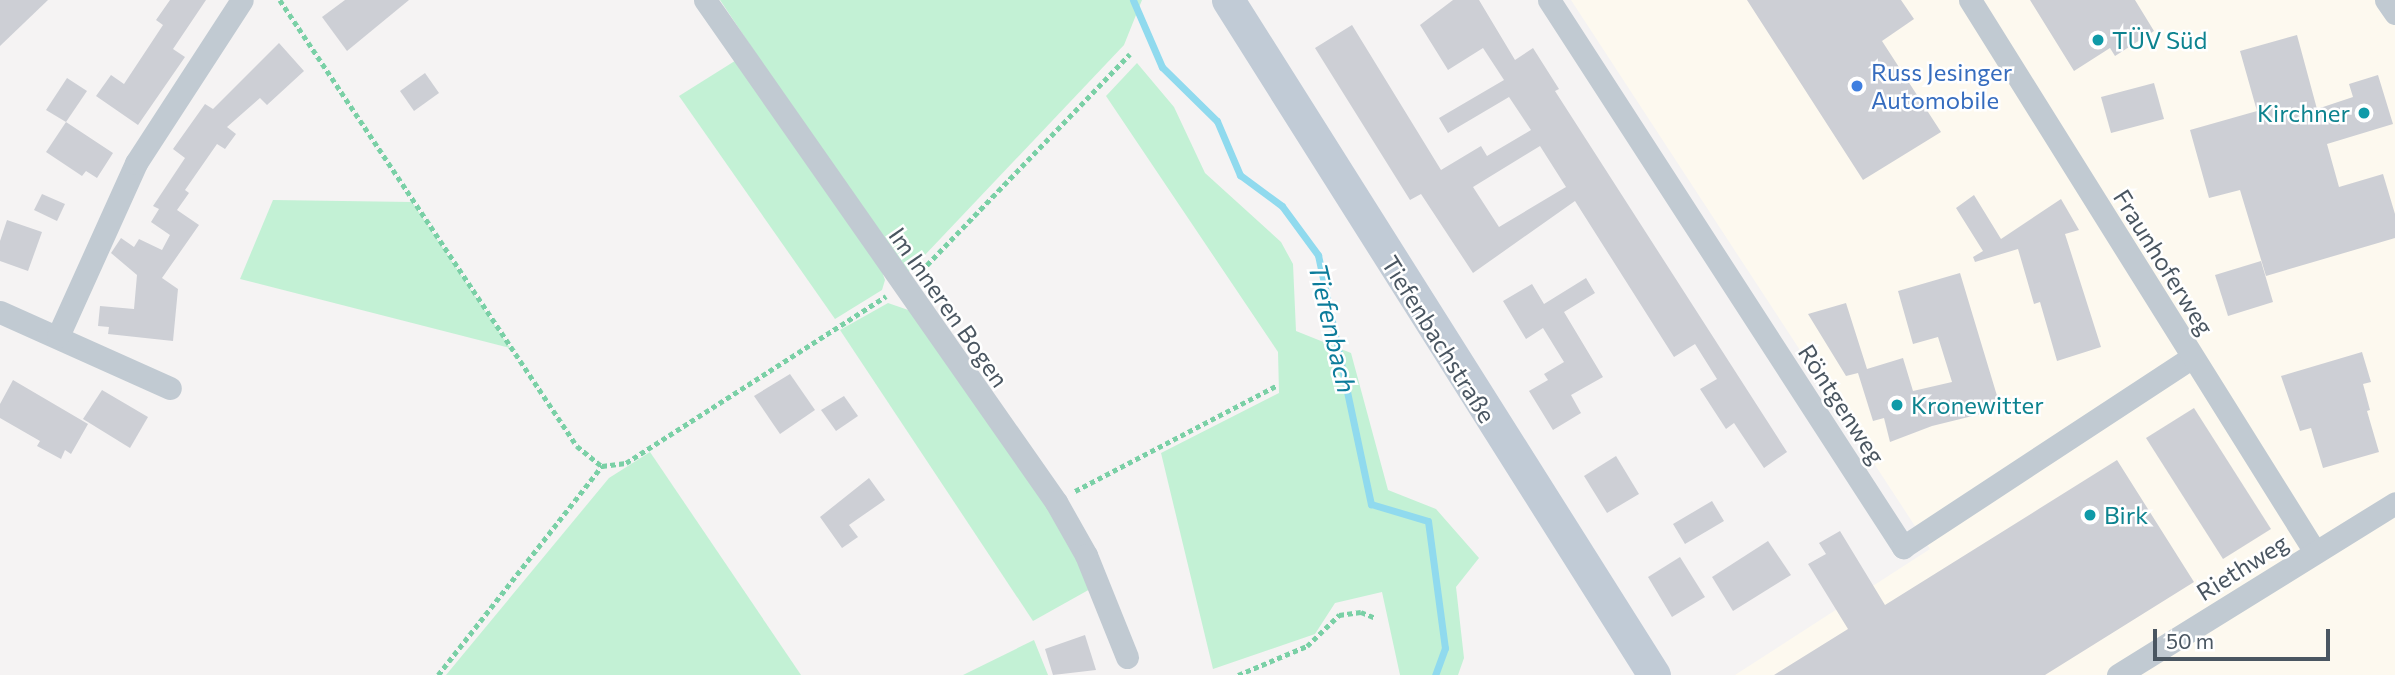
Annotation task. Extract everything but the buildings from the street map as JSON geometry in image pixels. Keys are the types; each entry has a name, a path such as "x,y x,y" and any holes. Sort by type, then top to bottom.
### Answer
{"street":[{"path":"58,336 136,163 242,0"},
{"name":"Im Inneren Bogen","path":"705,0 901,286 1056,502 1086,555 1127,657"},
{"name":"Röntgenweg","path":"1549,0 1903,547 2192,357"},
{"name":"Fraunhoferweg","path":"1970,0 2315,552"},
{"path":"2386,0 2395,13"},
{"name":"Tiefenbachstraße","path":"1234,1 1654,675"},
{"path":"0,312 170,388"},
{"name":"Riethweg","path":"2118,675 2395,503"}],"path":[{"path":"280,0 577,446 602,466 626,463 926,268 1130,54"},
{"path":"1056,502 1276,386"},
{"path":"438,675 485,609 595,481 602,466"},
{"path":"1238,675 1307,646 1329,630 1339,615 1362,612 1376,618"}],"shaded area":[{"path":"1571,0 2380,0 2395,22 2395,675 1735,675 1930,549"}],"green space":[{"path":"720,0 1142,0 1124,45 905,276"},
{"path":"738,59 880,266 885,280 882,290 835,319 679,96"},
{"path":"1137,63 1174,107 1205,173 1281,242 1293,264 1296,331 1351,353 1388,490 1436,509 1479,558 1456,587 1464,658 1458,675 1400,675 1382,592 1335,603 1315,634 1213,669 1161,453 1279,393 1278,352 1106,96"},
{"path":"273,200 412,202 510,348 240,279"},
{"path":"888,303 914,312 1065,530 1092,588 1033,621 840,330"},
{"path":"650,452 801,675 446,675 609,478"},
{"path":"1034,640 1048,675 963,675"}],"waterway":[{"name":"Tiefenbach","path":"1133,0 1162,67 1217,121 1240,175 1282,206 1318,255 1371,504 1428,521 1445,648 1435,675"}],"place":[{"name":"TÜV Süd","path":"2098,40"},
{"name":"Russ Jesinger Automobile","path":"1857,86"},
{"name":"Kirchner","path":"2364,113"},
{"name":"Kronewitter","path":"1897,405"},
{"name":"Birk","path":"2090,515"}]}
